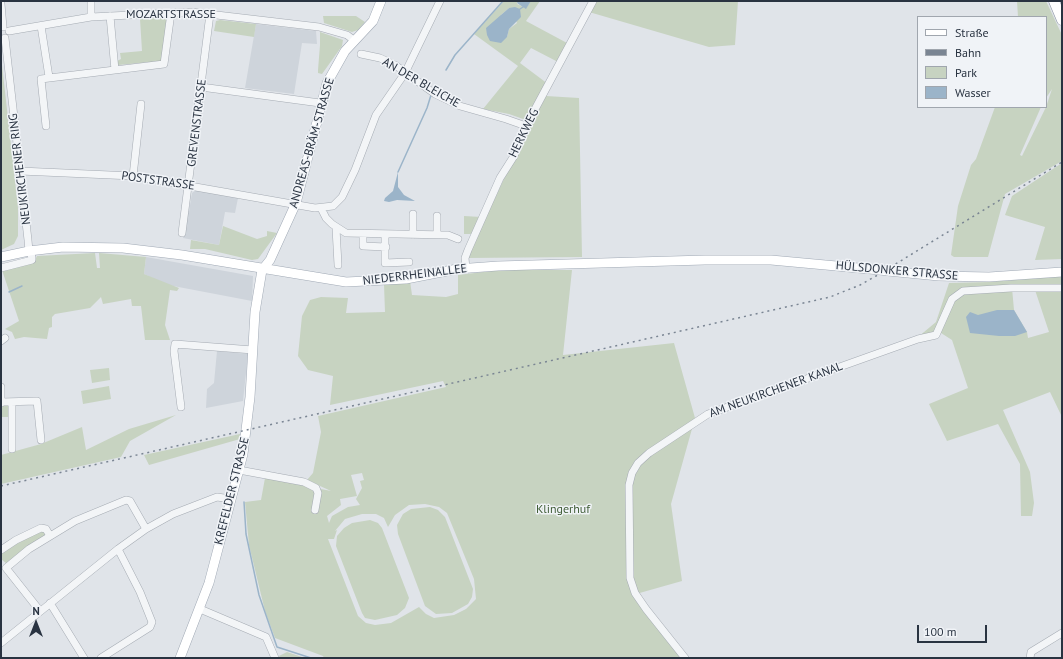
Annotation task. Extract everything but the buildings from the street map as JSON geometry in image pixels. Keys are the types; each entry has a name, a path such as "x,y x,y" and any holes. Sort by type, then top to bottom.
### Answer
{"highway":[{"path":"1054,1 1062,20"}],"main road":[{"name":"ANDREAS-BRÄM-STRASSE","path":"262,270 270,260 296,203 320,104 327,83 345,51 373,21 381,1"},
{"name":"NIEDERRHEINALLEE","path":"1,257 29,251 63,247 123,248 188,256 262,270 346,282 406,279 466,268 732,260"},
{"name":"HÜLSDONKER STRASSE","path":"732,260 771,260 939,276 989,277 1062,272"},
{"name":"KREFELDER STRASSE","path":"180,658 209,583 243,454 249,408 255,312 262,270"}],"street":[{"path":"91,1 91,17"},
{"path":"440,1 405,73 376,115 355,170 342,197 333,206 321,208 326,218 336,228 346,233 448,235 458,239"},
{"name":"HERKWEG","path":"466,268 465,258 468,250 500,178 514,156 526,126 592,1"},
{"path":"1,4 4,29"},
{"path":"46,126 41,79 164,64 171,13"},
{"name":"MOZARTSTRASSE","path":"4,29 41,26 91,17 171,13 210,14 319,27 347,35 355,41"},
{"name":"GREVENSTRASSE","path":"182,233 210,14"},
{"path":"110,16 115,70"},
{"path":"41,26 50,77"},
{"name":"NEUKIRCHENER RING","path":"4,29 9,35 3,38 29,251"},
{"name":"AN DER BLEICHE","path":"362,54 380,58 405,73 433,93 460,106 526,126"},
{"path":"201,87 320,104"},
{"path":"134,176 141,104"},
{"name":"POSTSTRASSE","path":"20,171 134,176 321,208"},
{"path":"413,214 413,235"},
{"path":"437,216 437,235"},
{"path":"336,228 338,265"},
{"path":"363,234 363,246 386,247"},
{"path":"385,234 386,263 409,262"},
{"path":"1,268 32,260 29,251"},
{"name":"HÜLSDONKER STRASSE","path":"900,345 936,335 952,299 963,292 1012,288 1062,288"},
{"path":"181,408 174,351 175,344 253,350"},
{"name":"AM NEUKIRCHENER KANAL","path":"686,658 646,609 635,593 630,578 629,485 632,473 638,463 650,451 708,414 900,345"},
{"path":"1,386 1,403 37,400 41,440"},
{"path":"12,402 12,449"},
{"path":"239,470 304,482 316,488 318,493 315,510"},
{"path":"1,643 118,549 146,529 173,514 217,497 231,499"},
{"path":"6,568 50,536 75,521 126,500 130,501 146,529"},
{"path":"1,550 16,540 41,528 46,529 50,536"},
{"path":"101,658 150,627 152,622 140,592 118,549"},
{"path":"1,561 40,611"},
{"path":"50,603 84,658"},
{"path":"200,609 266,637 275,658"},
{"path":"1030,658 1031,652 1062,633"}],"shaded area":[{"path":"256,24 316,31 317,44 302,43 294,94 245,88"},
{"path":"196,190 238,198 235,213 225,212 219,245 183,238 187,211 189,211 192,193"},
{"path":"146,257 253,276 252,301 168,285 144,274"},
{"path":"217,351 248,354 243,401 206,408 207,389 214,383"}],"green space":[{"path":"504,1 518,1 517,4 526,8 531,1 540,1 526,21 567,43 558,62 531,48 520,63 548,84 526,120 509,114 483,109 518,66 474,34","holes":["509,8 517,23 509,29 507,37 501,15"]},
{"path":"595,1 738,1 735,45 709,47 589,12"},
{"path":"1017,1 1046,1 1062,35 1062,161 1005,194 988,257 954,257 951,255 958,206 971,165 976,159 995,108 1041,108 1020,155 1022,156 1046,108 1047,108 1052,89 1047,96 1047,16 1018,16"},
{"path":"323,16 356,16 365,22 358,30 352,32 324,23"},
{"path":"166,18 168,21 163,61 118,65 117,61 121,59 120,53 142,51 140,19"},
{"path":"220,20 256,24 254,37 214,31 216,21"},
{"path":"320,32 343,40 342,46 322,74 318,73"},
{"path":"1,56 18,208 18,236 14,244 1,250"},
{"path":"546,96 579,98 582,257 466,258 527,131"},
{"path":"1062,163 1062,259 1035,260 1045,227 1005,215 1012,196"},
{"path":"464,216 481,217 474,234 464,234"},
{"path":"223,226 257,239 267,236 267,231 277,233 258,259 252,260 205,249 190,249 191,240 219,245"},
{"path":"95,253 97,268 100,268 99,253 146,257 144,274 179,288 177,291 170,290 165,325 170,340 145,340 141,306 132,306 131,299 103,304 101,297 90,308 55,314 52,317 52,327 49,328 47,339 24,337 15,339 12,332 5,329 19,321 2,270 34,262 37,256"},
{"name":"Klingerhuf","path":"500,270 572,270 563,355 674,343 695,418 671,504 682,581 636,594 685,658 324,658 323,656 275,638 265,611 249,545 245,502 261,500 265,478 331,491 307,480 313,473 321,432 318,416 446,387 443,381 330,405 333,376 308,370 298,356 302,316 310,300 321,297 348,298 346,313 385,312 384,285 410,281 412,295 446,297 458,294 458,275","holes":["362,473 364,480 360,481 362,488 356,499 360,505 348,507 332,516 329,523 327,516 341,505 340,499 357,496 351,475","425,504 439,507 447,513 474,579 476,599 466,609 454,615 434,618 426,614 419,607 391,623 375,625 366,623 358,616 328,539 334,539 337,530 335,531 345,519 362,514 376,514 384,518 388,527 395,515 409,505"]},
{"path":"1062,276 1062,417 1050,392 1003,410 1030,472 1034,503 1032,516 1021,516 1020,464 998,424 947,441 929,404 968,388 952,340 941,333 918,337 936,322 949,283 989,282","holes":["1034,287 1049,332 1028,338 1027,332 1014,310 1012,288"]},
{"path":"109,368 110,380 92,383 90,370"},
{"path":"109,386 111,399 83,404 81,391"},
{"path":"5,403 9,403 11,417 1,417 1,409"},
{"path":"176,415 130,441 121,457 1,484 1,455 41,444 82,427 86,450 129,429"},
{"path":"240,434 240,439 149,465 144,455"},
{"path":"430,507 438,510 445,517 473,589 472,597 468,604 452,613 436,614 425,606 398,534 397,525 403,514 411,509"},
{"path":"370,520 378,523 382,528 409,598 405,608 397,615 375,620 365,618 362,613 336,546 337,536 344,528 352,523"},
{"path":"45,530 46,536 7,564 1,559 1,551 22,539"},
{"path":"287,652 305,658 280,658 279,656"}],"water":[{"path":"518,1 531,1 526,9 517,3"},
{"path":"515,7 520,9 521,17 509,29 507,37 501,43 490,41 486,28 509,8"},
{"path":"398,172 398,187 404,195 415,201 384,201 385,198 393,191"},
{"path":"997,310 1014,310 1027,332 1015,336 970,333 966,317 970,312 978,315"}],"waterway":[{"path":"446,70 455,55 503,1"},
{"path":"398,172 427,108 431,95"},
{"path":"9,292 22,286"},
{"path":"244,502 246,534 259,595 277,647 311,658"}],"railway":[{"path":"1,486 830,297 860,285 876,276 1062,162"}]}
